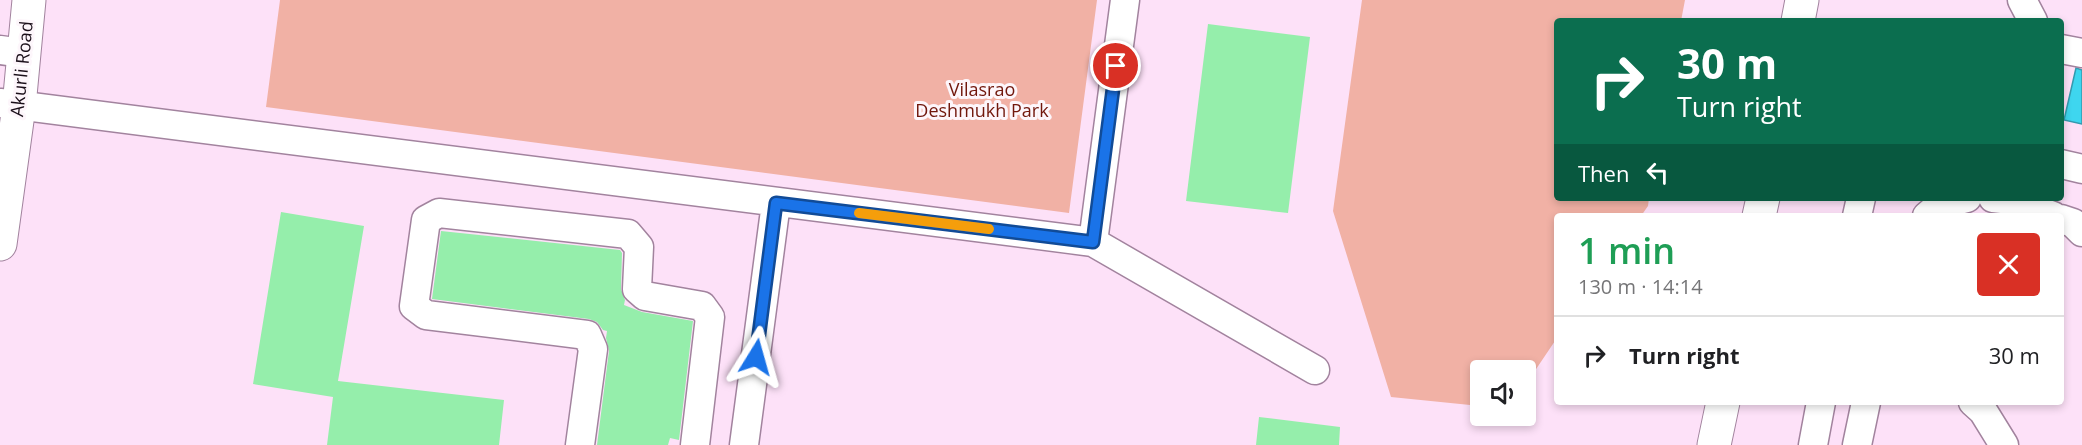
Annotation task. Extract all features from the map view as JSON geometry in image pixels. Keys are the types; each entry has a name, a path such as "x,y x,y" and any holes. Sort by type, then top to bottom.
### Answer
{"street":[{"name":"Akurli Road","path":"0,244 10,104 11,51 29,0"},
{"path":"1093,242 1125,0"},
{"path":"1799,18 1802,0"},
{"path":"2022,0 2032,18"},
{"path":"2064,50 2082,53"},
{"path":"10,104 1093,242 1315,370"},
{"path":"2064,165 2082,170"},
{"path":"1930,213 1940,205 1955,201"},
{"path":"2014,201 2045,213"},
{"path":"744,445 776,203"},
{"path":"580,445 593,349 587,335 426,315 414,306 426,220 439,213 628,234 639,247 638,289 645,296 702,306 710,317 695,445"},
{"path":"2064,220 2082,232"},
{"path":"1714,445 1722,405"},
{"path":"1813,445 1820,405"},
{"path":"1857,445 1865,405"},
{"path":"1976,405 1983,411 2004,445"}],"green space":[{"name":"Vilasrao Deshmukh Park","path":"280,0 1097,0 1069,213 266,107"},
{"path":"1362,0 1685,0 1682,18 1554,18 1554,201 1649,201 1643,213 1554,213 1554,342 1536,369 1536,360 1470,360 1470,405 1391,397 1333,211"}],"water":[{"path":"2076,68 2082,70 2082,124 2064,120"}],"building":[{"path":"1208,24 1310,37 1288,213 1186,201"},
{"path":"281,212 364,226 338,381 504,400 499,445 327,445 333,397 253,384"},
{"path":"441,231 620,250 622,253 621,289 625,300 624,305 642,312 693,321 679,440 670,438 668,445 597,445 609,351 607,331 603,330 597,322 589,319 432,299"},
{"path":"1259,417 1340,427 1339,445 1256,445"}],"slow traffic":[{"path":"859,213 989,229"}],"route":[{"path":"756,357 776,203 1093,242 1116,66"}]}
